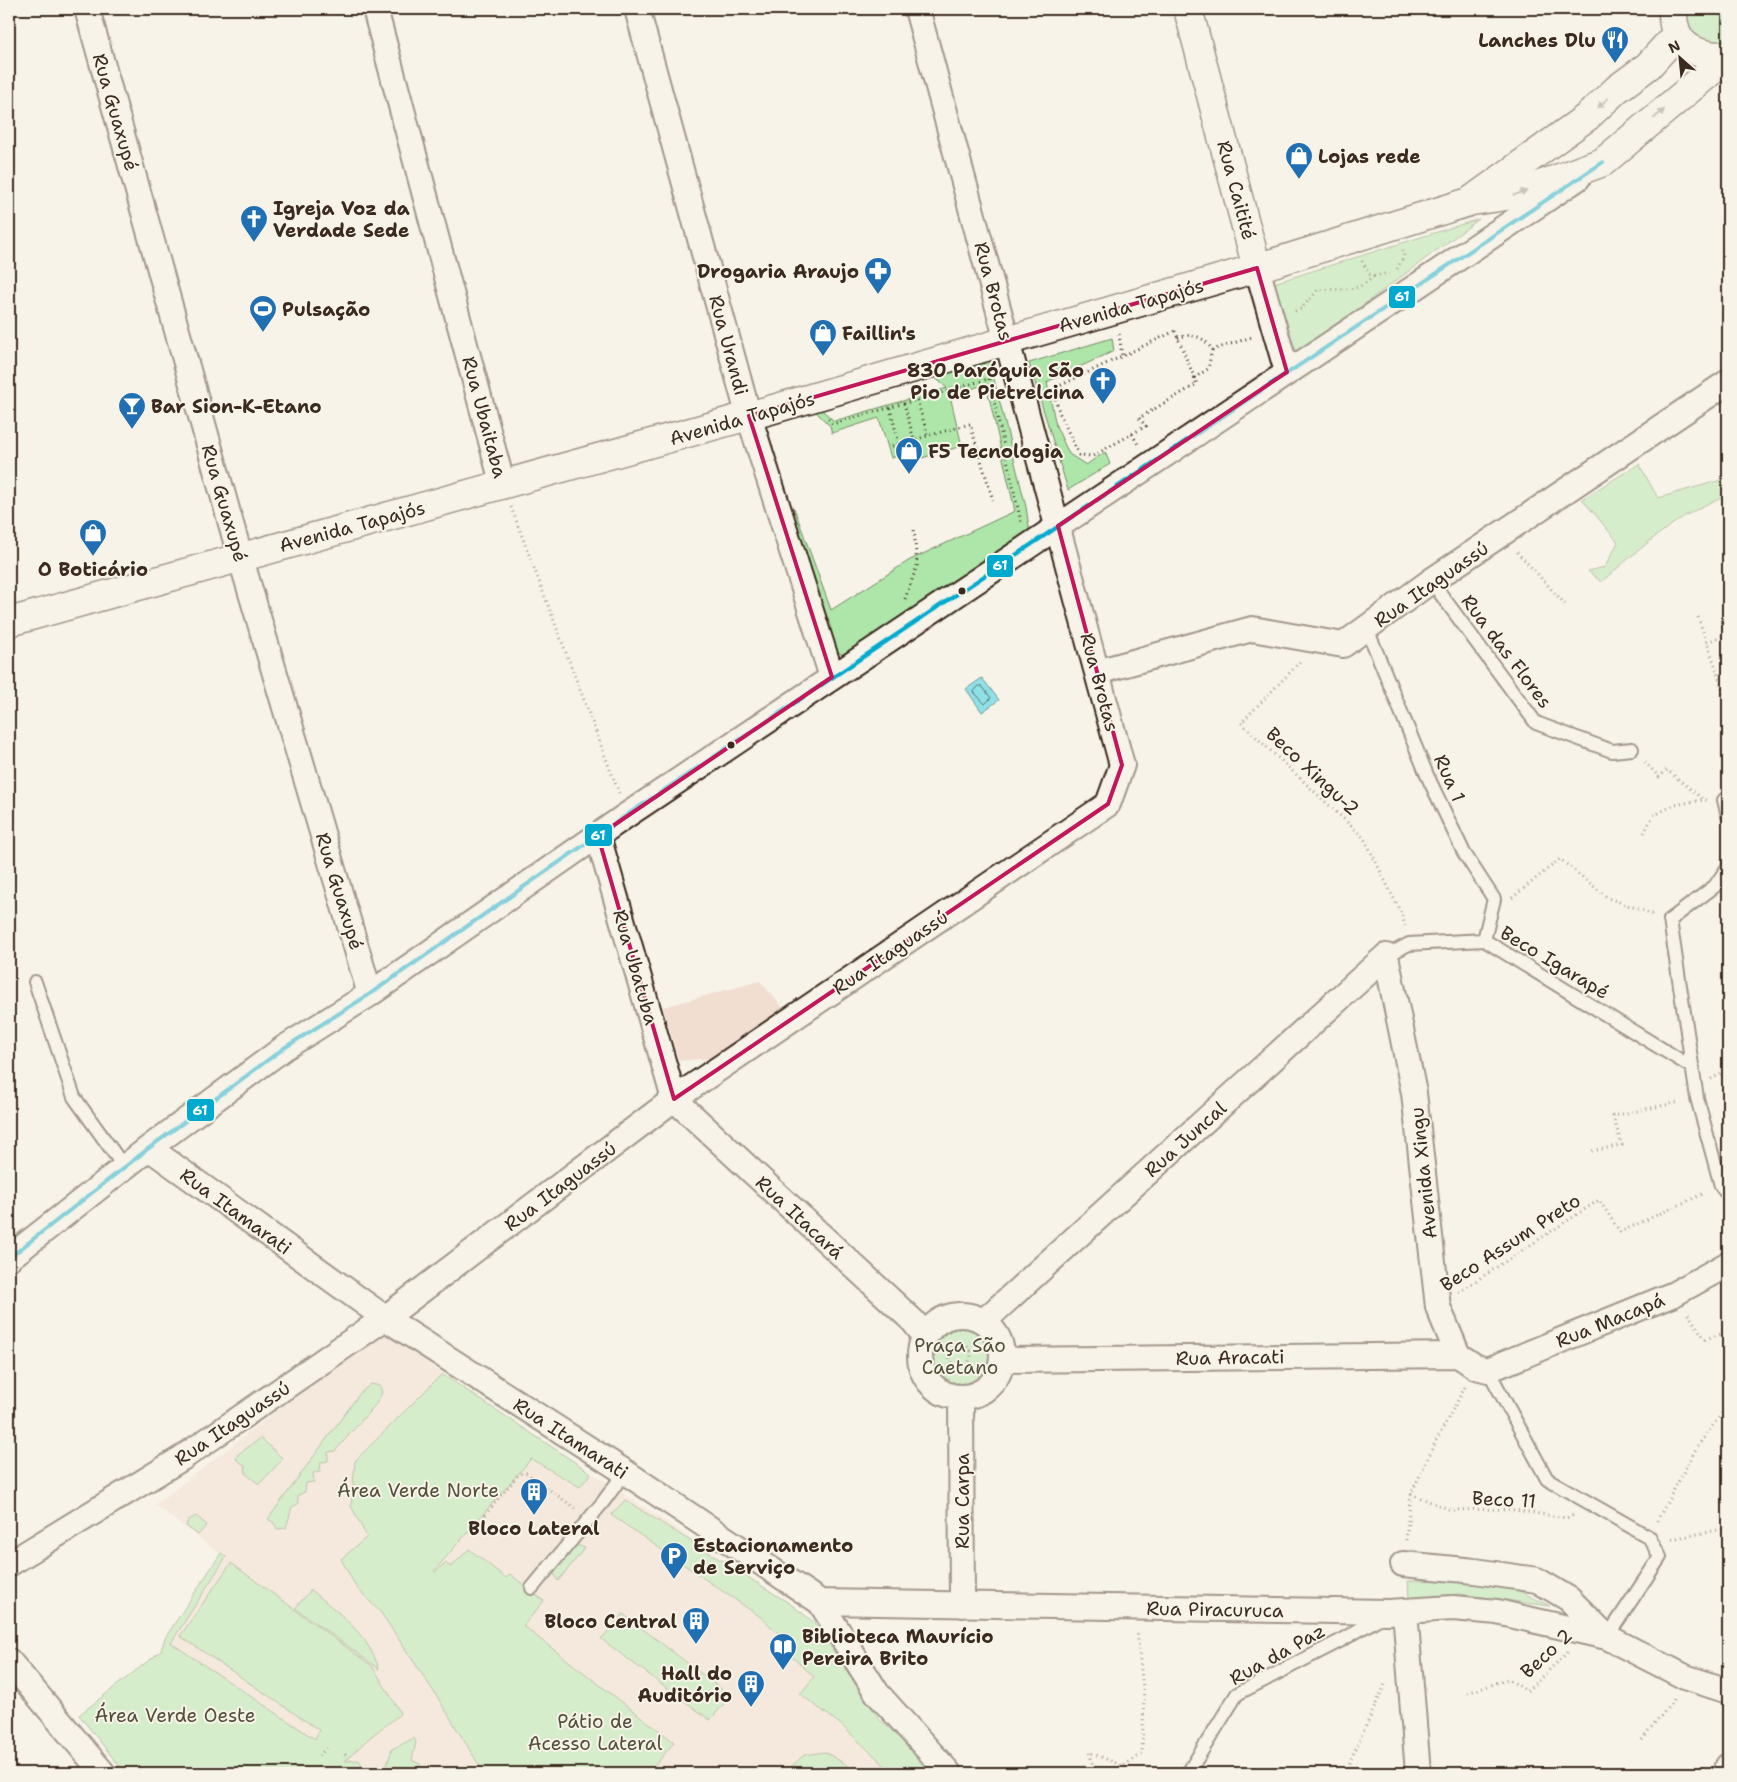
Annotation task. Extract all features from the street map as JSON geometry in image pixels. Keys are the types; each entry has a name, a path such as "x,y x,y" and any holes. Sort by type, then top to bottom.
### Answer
{"main road":[{"name":"Rua Caitité","path":"1188,9 1257,268"},
{"path":"1670,15 1688,48 1699,54 1728,56"},
{"path":"1472,200 1588,117 1617,89 1648,66 1670,15"},
{"path":"1472,200 1513,195 1603,162 1728,56"},
{"name":"Avenida Tapajós","path":"9,622 240,556 503,486 749,416 1257,268 1472,200"}],"street":[{"name":"Rua Guaxupé","path":"88,9 240,556 370,994"},
{"name":"Rua Ubaitaba","path":"375,9 503,486"},
{"name":"Rua Urandi","path":"637,9 749,416 832,677"},
{"name":"Rua Brotas","path":"917,9 1122,765 1108,804"},
{"path":"9,1258 124,1167 284,1048 370,994 628,815 832,677 1603,162"},
{"name":"Rua Caitité","path":"1257,268 1287,372"},
{"name":"Rua Itaguassú","path":"1097,672 1252,629 1343,645 1432,581 1728,382"},
{"name":"Rua Itaguassú","path":"9,1564 182,1458 385,1318 674,1099 1108,804"},
{"name":"Rua Ubatuba","path":"598,836 674,1099"},
{"name":"Avenida Xingu","path":"1386,956 1414,1093 1438,1307 1474,1364"},
{"name":"Rua Juncal","path":"984,1321 1386,956"},
{"name":"Rua Itacará","path":"674,1099 913,1321 925,1336"},
{"name":"Rua Itamarati","path":"149,1148 385,1318 625,1472 820,1602 877,1693 949,1773"},
{"name":"Rua Macapá","path":"1474,1364 1674,1294 1728,1264"},
{"path":"958,1314 972,1316 984,1321 999,1338 1002,1360 999,1372 984,1390 958,1390 947,1394 934,1388 925,1377 920,1358 925,1336 933,1325 944,1318 958,1314"},
{"name":"Rua Aracati","path":"1002,1360 1474,1364"},
{"name":"Rua Carpa","path":"958,1390 962,1605"},
{"path":"1403,1564 1475,1570 1537,1580 1569,1599 1597,1635 1689,1678 1728,1691"},
{"name":"Rua Piracuruca","path":"820,1602 1396,1612 1453,1608 1497,1612 1597,1635"},
{"path":"1396,1612 1410,1674 1418,1773"},
{"path":"9,1661 103,1773"},
{"path":"1728,1766 1728,1773"}],"lane":[{"name":"Rua das Flores","path":"1432,581 1536,723 1612,751 1632,749"},
{"name":"Rua 1","path":"1367,629 1427,776 1464,853 1494,899"},
{"path":"1724,800 1728,816"},
{"path":"1725,1190 1698,1098 1670,920 1715,886 1728,867"},
{"path":"1484,940 1494,899"},
{"name":"Beco Igarapé","path":"1386,956 1409,944 1484,940 1693,1068"},
{"path":"35,982 74,1097 124,1167"},
{"path":"1474,1364 1547,1479 1651,1540 1660,1557 1597,1635"},
{"path":"532,1588 590,1519 625,1472"},
{"name":"Rua da Paz","path":"1188,1773 1237,1694 1396,1612"}],"path":[{"path":"1395,250 1403,247"},
{"path":"1363,263 1369,274 1385,276 1399,267 1404,254"},
{"path":"1353,264 1370,258"},
{"path":"1389,279 1405,268"},
{"path":"1289,313 1301,309 1318,290 1350,290 1362,285 1374,276"},
{"path":"1110,336 1128,331"},
{"path":"1175,331 1178,338 1197,384 1139,418 1146,426 1093,456 1079,455 1059,412 1053,389 1175,331"},
{"path":"1119,333 1122,356"},
{"path":"1178,338 1190,335 1201,338 1212,350 1208,369 1194,378"},
{"path":"1212,350 1258,335"},
{"path":"988,379 1022,523"},
{"path":"917,400 928,436"},
{"path":"904,404 914,440"},
{"path":"890,408 899,444"},
{"path":"892,446 970,424 994,500"},
{"path":"1132,434 1139,446"},
{"path":"1132,451 1147,441"},
{"name":"Rua Ubaitaba","path":"503,486 628,815"},
{"path":"904,600 917,566 914,529"},
{"path":"1501,535 1565,604"},
{"path":"1698,617 1718,674 1728,716"},
{"path":"1707,642 1728,634"},
{"name":"Beco Xingu-2","path":"1320,641 1241,723 1364,838 1402,915 1409,944"},
{"path":"1632,749 1659,776 1667,770 1704,800"},
{"path":"1644,832 1653,816 1674,805 1704,800 1724,800 1728,751"},
{"path":"1494,899 1509,900 1560,859 1608,898 1670,920"},
{"path":"1592,1150 1622,1145 1613,1116 1698,1098"},
{"name":"Beco Assum Preto","path":"1438,1307 1599,1200 1620,1232 1725,1190"},
{"path":"1674,1294 1705,1339 1728,1332"},
{"path":"964,1328 981,1334 990,1350 990,1359 982,1376 965,1384 958,1390 940,1373 934,1356 935,1347 946,1332 964,1328"},
{"path":"962,1344 968,1347 971,1358 966,1364 959,1367 952,1364 948,1354 951,1347 962,1344"},
{"path":"1403,1564 1411,1494 1474,1364"},
{"path":"1651,1540 1697,1448 1728,1405"},
{"path":"485,1515 518,1474 526,1473 590,1519"},
{"name":"Beco 11","path":"1411,1494 1451,1510 1508,1509 1566,1518 1595,1506"},
{"path":"1651,1540 1728,1528"},
{"path":"1095,1773 1089,1752 1123,1766 1142,1754 1144,1700 1135,1608"},
{"name":"Beco 2","path":"1468,1693 1508,1679 1527,1691 1597,1635"},
{"path":"1348,1773 1350,1761 1387,1679 1410,1674"},
{"path":"1642,1740 1663,1716 1689,1678"},
{"path":"319,1756 327,1747"},
{"path":"345,1754 349,1758"}],"highlighted area":[{"path":"1257,268 1287,372 1058,526 1122,765 1108,804 674,1099 598,836 832,677 749,416"}],"shaded area":[{"path":"760,981 790,1016 719,1057 679,1061 663,1007"},
{"path":"382,1329 442,1374 789,1603 815,1623 879,1719 939,1773 124,1773 79,1715 171,1643 226,1558 155,1505"}],"green space":[{"path":"1678,9 1728,9 1728,48 1701,49"},
{"path":"1479,219 1297,354 1274,283"},
{"path":"1112,338 1114,351 1047,382 1056,426 1069,454 1086,465 1105,452 1110,464 1068,490 1029,363"},
{"path":"989,359 1026,507 1030,534 845,657 831,646 789,510 794,508 831,610 910,560 1015,511 986,384 950,396 962,446 922,458 920,450 891,458 879,418 832,433 830,426 816,412 821,409 834,421 947,388 933,376"},
{"path":"1639,464 1658,498 1728,478 1728,496 1710,503 1676,522 1601,582 1588,571 1605,567 1618,542 1582,499"},
{"name":"Praça São Caetano","path":"961,1320 975,1323 987,1330 994,1342 997,1356 994,1370 987,1382 975,1389 961,1392 947,1389 935,1382 928,1370 925,1356 928,1342 935,1330 947,1323"},
{"name":"Área Verde Norte","path":"442,1374 591,1473 580,1487 531,1459 434,1571 445,1563 451,1567 469,1549 506,1578 510,1574 544,1601 523,1626 674,1742 649,1773 484,1773 436,1695 381,1613 356,1587 341,1559 367,1537 351,1506 355,1461"},
{"path":"371,1384 380,1386 382,1393 376,1404 335,1451 328,1452 328,1461 321,1462 320,1472 313,1473 314,1482 306,1483 305,1492 298,1495 298,1504 292,1507 286,1528 277,1529 274,1523 268,1519 360,1393"},
{"path":"261,1438 283,1459 259,1484 246,1474 245,1466 236,1459 237,1455"},
{"path":"625,1500 789,1603 815,1623 879,1719 939,1773 893,1773 839,1723 800,1694 814,1677 774,1640 779,1634 762,1618 611,1515"},
{"path":"196,1516 207,1525 198,1535 186,1526 188,1520"},
{"path":"572,1543 585,1548 558,1581 552,1570"},
{"name":"Área Verde Oeste","path":"221,1553 226,1557 171,1643 315,1739 319,1730 180,1636 231,1563 372,1666 376,1672 400,1712 399,1715 369,1738 345,1761 359,1760 367,1773 125,1773 79,1715 161,1651 165,1638"},
{"path":"1453,1580 1511,1587 1550,1606 1460,1594 1409,1598 1408,1581"},
{"path":"311,1590 342,1616 360,1635 368,1645 379,1669 295,1608"},
{"path":"623,1614 731,1696 710,1720 601,1639"},
{"path":"414,1738 416,1742 412,1760 420,1764 422,1771 420,1772 422,1773 400,1768 397,1768 395,1773 390,1772 392,1767 387,1765 392,1749"},
{"path":"825,1752 847,1765 854,1773 784,1773 804,1755"}],"water":[{"path":"982,678 999,700 982,712 966,689"}],"transit line":[{"name":"61","path":"9,1258 149,1148 284,1048 370,994 627,815 1603,162"}],"place":[{"name":"Lanches Dlu","path":"1615,64"},
{"name":"Lojas rede","path":"1299,180"},
{"name":"Igreja Voz da Verdade Sede","path":"254,243"},
{"name":"Drogaria Araujo","path":"878,295"},
{"name":"Pulsação","path":"263,333"},
{"name":"Faillin's","path":"823,357"},
{"name":"830 Paróquia São Pio de Pietrelcina","path":"1103,405"},
{"name":"Bar Sion-K-Etano","path":"132,430"},
{"name":"F5 Tecnologia","path":"909,475"},
{"name":"O Boticário","path":"93,557"},
{"name":"Bloco Lateral","path":"534,1516"},
{"name":"Estacionamento de Serviço","path":"674,1580"},
{"name":"Bloco Central","path":"696,1645"},
{"name":"Biblioteca Maurício Pereira Brito","path":"783,1671"},
{"name":"Hall do Auditório","path":"751,1708"}],"park label":[{"name":"Pátio de Acesso Lateral","path":"595,1732"}]}
